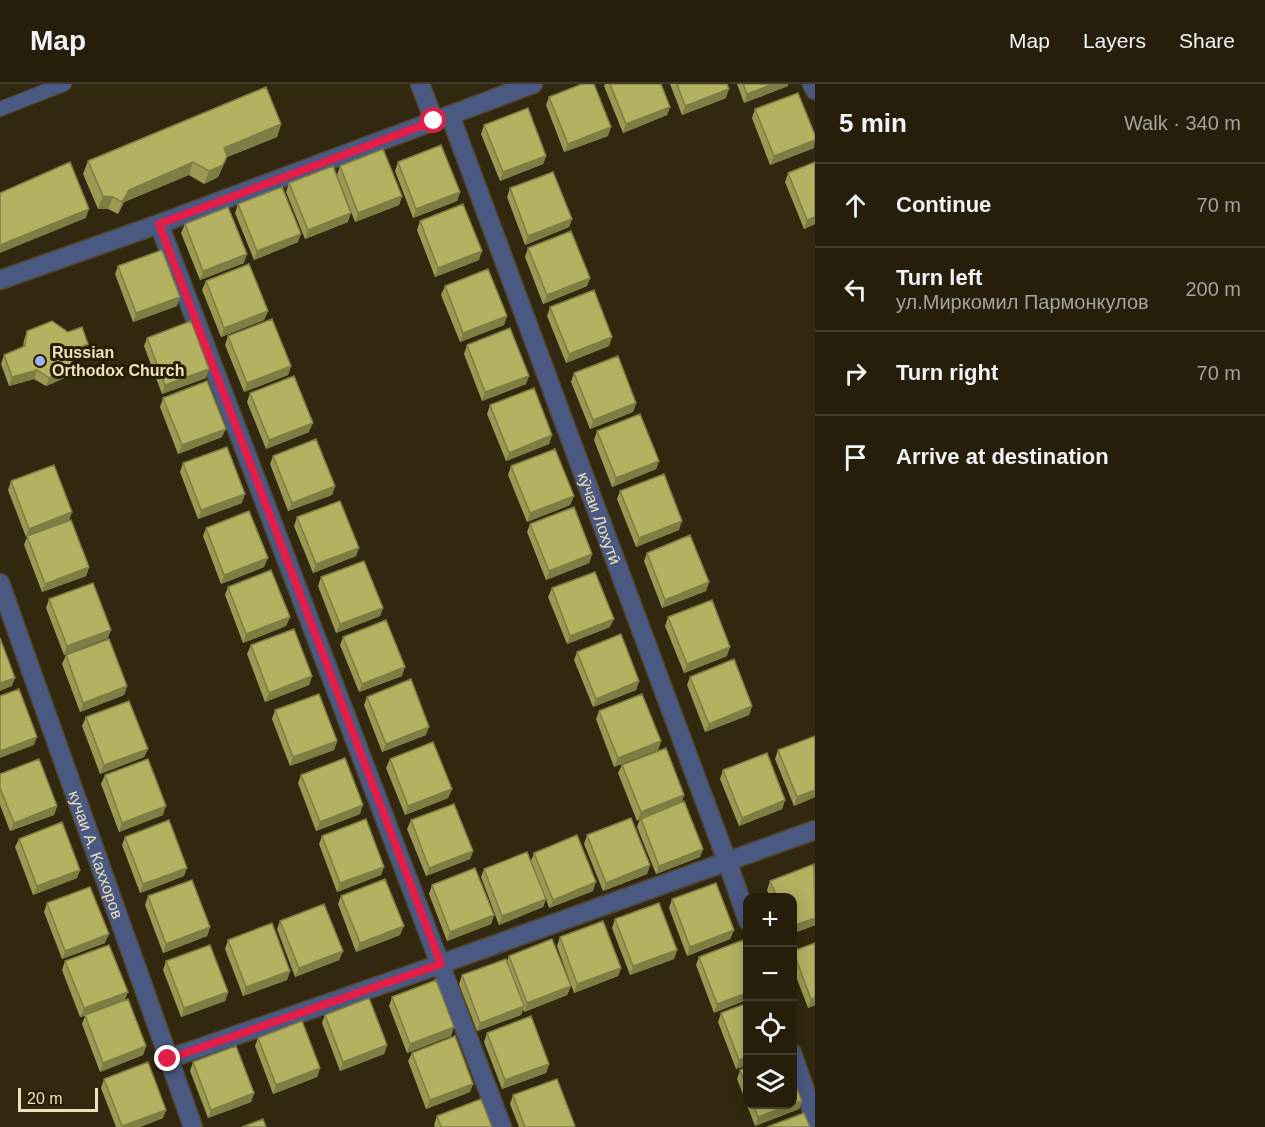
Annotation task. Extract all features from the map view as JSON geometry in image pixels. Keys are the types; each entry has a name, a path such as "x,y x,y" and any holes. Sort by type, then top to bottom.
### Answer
{"street":[{"name":"кӯчаи Лохутӣ","path":"420,84 442,118 727,861 743,909"},
{"path":"0,280 159,224 533,84"},
{"path":"812,84 815,90"},
{"path":"159,224 502,1127"},
{"name":"кучаи А. Каххоров","path":"0,583 193,1127"},
{"path":"168,1059 815,830"},
{"path":"793,1055 815,1119"}],"lane":[{"path":"0,109 64,84"}],"building":[{"path":"582,84 594,84 611,127 568,144 549,97"},
{"path":"610,84 661,84 670,107 626,124"},
{"path":"677,84 727,84 729,89 685,106"},
{"path":"743,84 773,84 747,94"},
{"path":"266,87 281,124 224,148 227,156 223,165 209,171 193,162 129,190 122,202 113,197 103,196 88,161"},
{"path":"798,93 815,140 774,156 755,109"},
{"path":"528,108 546,156 503,172 484,125"},
{"path":"441,145 460,192 416,209 398,162"},
{"path":"383,149 402,196 358,213 340,166"},
{"path":"70,162 89,209 0,245 0,193"},
{"path":"815,162 815,217 807,220 788,173"},
{"path":"333,166 351,213 308,230 289,183"},
{"path":"553,172 572,219 528,236 510,188"},
{"path":"282,187 301,234 257,251 238,204"},
{"path":"463,204 482,251 438,268 420,221"},
{"path":"228,207 247,254 203,271 185,224"},
{"path":"571,231 590,278 547,295 528,248"},
{"path":"162,250 180,297 136,313 118,266"},
{"path":"249,264 268,311 224,328 206,281"},
{"path":"488,269 507,316 463,333 445,286"},
{"path":"594,290 612,337 569,354 550,307"},
{"path":"272,319 291,366 247,383 228,336"},
{"name":"Russian Orthodox Church","path":"52,321 68,332 82,327 88,344 75,349 70,368 49,378 37,370 12,377 4,355 25,346 27,331"},
{"path":"191,321 209,369 165,385 147,338"},
{"path":"510,328 529,376 485,392 467,345"},
{"path":"618,356 636,403 593,420 574,373"},
{"path":"294,376 313,423 269,440 250,393"},
{"path":"207,381 226,429 182,445 163,398"},
{"path":"534,388 552,435 509,453 490,405"},
{"path":"640,414 659,461 616,478 597,431"},
{"path":"316,439 335,486 292,503 273,456"},
{"path":"227,447 245,494 201,510 183,463"},
{"path":"555,449 574,496 530,513 511,466"},
{"path":"54,465 72,512 29,529 11,481"},
{"path":"664,474 682,521 639,538 620,491"},
{"path":"340,501 359,548 316,564 297,517"},
{"path":"574,507 592,554 549,571 530,524"},
{"path":"249,511 268,558 224,575 206,528"},
{"path":"71,520 89,567 45,584 27,536"},
{"path":"690,535 709,582 665,600 647,553"},
{"path":"364,561 383,608 340,624 321,577"},
{"path":"271,570 290,617 246,634 228,587"},
{"path":"595,572 614,619 570,636 552,588"},
{"path":"93,583 111,630 67,646 49,599"},
{"path":"712,600 730,647 687,664 668,617"},
{"path":"386,620 405,667 362,684 343,637"},
{"path":"294,629 312,676 269,693 251,645"},
{"path":"621,634 639,681 596,699 577,652"},
{"path":"0,638 15,678 0,683"},
{"path":"109,639 127,686 83,703 66,655"},
{"path":"734,659 752,706 709,724 690,677"},
{"path":"411,679 429,727 386,744 367,697"},
{"path":"19,689 37,737 0,751 0,696"},
{"path":"319,694 337,741 293,757 275,710"},
{"path":"642,694 661,741 618,758 599,711"},
{"path":"129,701 148,749 104,765 86,717"},
{"path":"815,736 815,790 797,797 778,750"},
{"path":"433,742 452,789 408,806 390,759"},
{"path":"666,748 684,795 641,812 622,765"},
{"path":"767,753 785,800 742,818 723,770"},
{"path":"345,758 363,805 320,822 301,775"},
{"path":"39,759 57,806 14,823 0,788 0,774"},
{"path":"148,759 166,806 122,823 105,775"},
{"path":"684,801 703,849 659,866 641,819"},
{"path":"454,804 473,851 429,868 411,820"},
{"path":"631,818 650,865 606,883 587,835"},
{"path":"366,819 384,867 340,883 322,836"},
{"path":"169,820 187,868 143,884 125,837"},
{"path":"62,822 80,870 37,886 19,839"},
{"path":"577,835 596,882 553,900 534,853"},
{"path":"527,852 546,899 502,916 484,869"},
{"path":"814,864 815,918 797,924 797,893 775,893 770,881"},
{"path":"475,868 494,915 450,932 432,885"},
{"path":"385,879 404,926 360,943 341,896"},
{"path":"192,880 210,927 166,944 148,896"},
{"path":"716,883 734,930 690,947 672,899"},
{"path":"90,887 109,934 65,951 47,903"},
{"path":"659,903 677,950 633,966 615,919"},
{"path":"324,904 343,951 299,968 280,921"},
{"path":"603,921 621,968 577,984 560,937"},
{"path":"272,923 290,971 246,987 228,940"},
{"path":"552,939 571,986 527,1003 509,956"},
{"path":"743,940 743,994 717,1004 699,957"},
{"path":"815,943 815,998 811,999 797,962 797,950"},
{"path":"109,945 128,992 84,1008 65,961"},
{"path":"210,945 228,992 184,1008 166,961"},
{"path":"506,959 524,1006 480,1023 462,975"},
{"path":"436,980 454,1027 410,1044 392,997"},
{"path":"369,998 387,1045 343,1062 325,1015"},
{"path":"128,999 146,1046 103,1063 85,1015"},
{"path":"743,1005 743,1058 739,1060 721,1013"},
{"path":"531,1016 549,1064 505,1080 487,1033"},
{"path":"302,1021 320,1068 276,1085 258,1038"},
{"path":"455,1036 473,1084 430,1100 412,1053"},
{"path":"236,1046 254,1093 211,1110 193,1062"},
{"path":"148,1062 166,1110 122,1126 104,1079"},
{"path":"557,1079 575,1126 525,1127 513,1095"},
{"path":"797,1088 802,1101 797,1102"},
{"path":"481,1099 492,1127 441,1127 437,1116"},
{"path":"755,1109 779,1109 758,1117"},
{"path":"804,1113 810,1127 767,1127"},
{"path":"263,1119 266,1127 242,1127"}],"place":[{"name":"Russian Orthodox Church","path":"40,361"}],"route":[{"path":"168,1059 441,964 159,224 434,121"}]}
